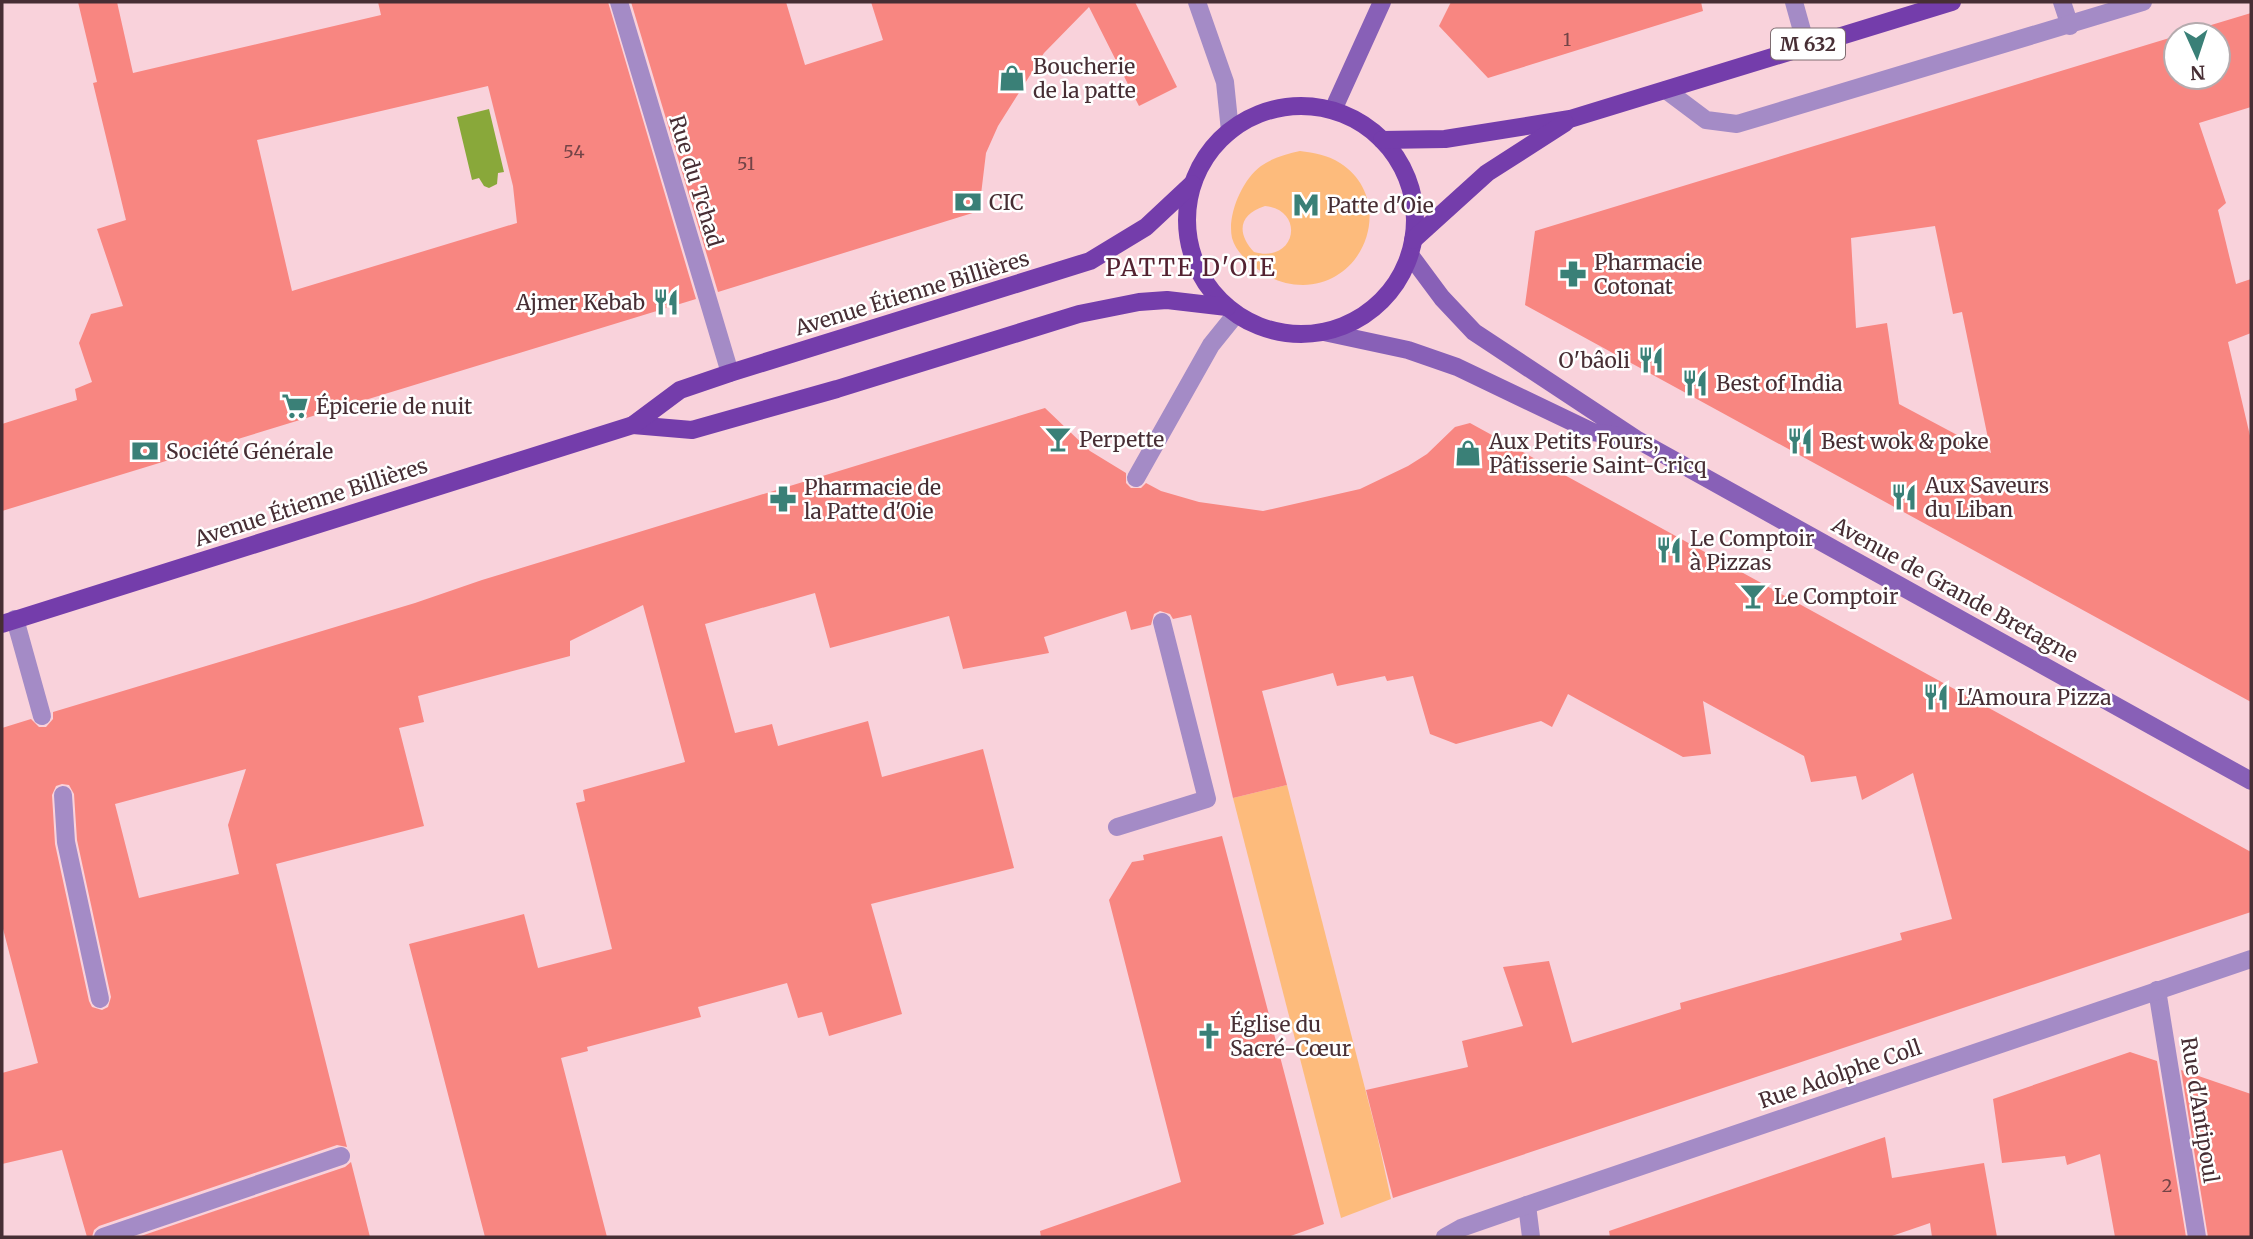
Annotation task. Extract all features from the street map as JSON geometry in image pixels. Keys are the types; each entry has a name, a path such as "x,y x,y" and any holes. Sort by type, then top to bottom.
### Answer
{"main road":[{"path":"1333,110 1382,2"},
{"name":"M 632","path":"1382,140 1445,139 1570,120 1952,2"},
{"path":"1297,106 1333,110 1351,117 1382,140 1399,162 1410,186 1415,213 1412,248 1397,282 1377,305 1352,322 1324,332 1296,334 1273,331 1232,310 1205,283 1192,254 1186,222 1192,184 1213,147 1230,131 1261,113 1297,106"},
{"name":"M 632","path":"1412,248 1487,173 1570,120"},
{"name":"Avenue Étienne Billières","path":"8,622 633,425 680,390 1090,261 1146,227 1192,184"},
{"name":"Avenue de Grande Bretagne","path":"1412,248 1442,298 1474,332 1636,439 2251,781"},
{"name":"Avenue Étienne Billières","path":"633,425 692,430 837,389 1079,314 1139,302 1167,300 1232,310"},
{"name":"Avenue de Grande Bretagne","path":"1324,332 1420,354 1457,367 1593,432 1636,439"}],"street":[{"name":"Rue du Tchad","path":"619,2 730,373"},
{"path":"1197,2 1225,82 1230,131"},
{"path":"1794,2 1806,45"},
{"path":"2062,2 2070,26"},
{"path":"1666,90 1706,120 1737,124 2143,2"},
{"path":"1136,478 1232,310"},
{"path":"8,622 42,716"},
{"path":"1116,827 1207,799 1162,622"},
{"path":"63,796 66,842 100,999"},
{"name":"Rue Adolphe Coll","path":"1445,1237 1461,1228 1527,1205 2251,959"},
{"name":"Rue d'Antipoul","path":"2157,990 2197,1237"},
{"path":"103,1237 341,1156"},
{"path":"1527,1205 1531,1237"}],"shaded area":[{"path":"489,109 504,172 498,173 497,184 489,188 484,186 479,178 472,180 457,117"},
{"path":"1300,151 1331,158 1357,178 1367,197 1370,217 1366,237 1358,255 1344,270 1326,281 1296,285 1269,276 1245,259 1237,249 1231,229 1234,209 1242,189 1254,172 1270,161","holes":["1265,206 1278,210 1291,225 1287,244 1268,254 1254,252 1244,238 1245,219 1256,209"]},
{"path":"1287,785 1391,1199 1341,1218 1233,798"}],"building":[{"path":"78,2 117,2 133,73 381,15 378,2 608,2 696,299 2,511 2,424 77,400 75,389 92,382 79,343 91,314 123,306 97,229 126,220 93,83 97,82","holes":["488,86 513,186 517,223 292,291 257,140"]},
{"path":"631,2 786,2 805,65 883,40 871,2 1135,2 1177,87 1139,106 1089,7 1044,53 998,126 986,153 979,211 718,292"},
{"path":"1451,2 1701,2 1703,11 1488,78 1439,26"},
{"path":"2251,13 2251,107 2199,123 2226,203 2218,210 2236,284 2251,279 2251,333 2228,342 2251,440 2251,702 1525,305 1535,231 2162,40 2162,91 2232,91 2232,21 2224,21","holes":["1935,226 1953,314 1962,312 1991,453 1899,404 1887,323 1856,328 1851,238"]},
{"path":"1045,408 1090,451 1126,473 1126,483 1131,488 1141,488 1146,483 1161,491 1199,502 1263,511 1360,489 1408,466 1427,454 1455,427 1470,423 2251,852 2251,912 1393,1198 1366,1090 1468,1067 1462,1041 1523,1026 1503,967 1549,961 1572,1043 1681,1009 1680,1003 1902,940 1900,933 1952,919 1913,773 1862,800 1856,776 1811,782 1804,756 1703,701 1711,754 1683,757 1568,694 1552,727 1541,721 1456,744 1430,734 1413,676 1387,681 1385,676 1337,686 1333,673 1262,691 1287,785 1233,798 1191,615 1173,619 1170,614 1160,611 1154,614 1151,625 1131,630 1126,611 1044,637 1049,653 963,669 949,616 830,648 815,593 705,624 735,733 772,724 778,746 868,721 882,777 983,749 1014,868 871,904 902,1014 829,1036 822,1012 798,1018 787,983 698,1007 701,1017 587,1047 588,1051 561,1058 607,1237 485,1237 409,944 524,914 538,968 612,949 576,803 585,801 583,790 685,762 643,605 570,641 570,656 418,696 424,722 399,728 424,826 276,864 347,1147 337,1145 99,1226 92,1237 87,1237 62,1150 2,1164 2,1073 38,1063 2,925 2,728 31,719 39,727 46,727 53,719 53,712 415,603 482,580","holes":["246,769 228,825 239,874 139,898 115,804","69,785 74,794 77,840 111,997 108,1007 102,1010 92,1007 89,1001 55,844 52,795 56,786"]},
{"name":"Église du Sacré-Cœur","path":"1222,836 1324,1224 1288,1237 1041,1237 1040,1231 1181,1182 1109,900 1132,862 1144,860 1143,855"},
{"path":"2130,1052 2157,1061 2186,1237 2115,1237 2100,1154 2067,1165 2065,1156 2002,1163 1993,1099"},
{"path":"2181,1070 2251,1094 2251,1237 2208,1237"},
{"path":"1885,1137 1892,1178 1984,1163 1997,1237 1932,1237 1930,1223 1889,1237 1610,1237 1609,1231"},
{"path":"351,1162 370,1237 138,1237 345,1167"}],"place":[{"name":"Boucherie de la patte","path":"1012,78"},
{"name":"CIC","path":"968,202"},
{"name":"Patte d'Oie","path":"1306,205"},
{"name":"Pharmacie Cotonat","path":"1573,274"},
{"name":"Ajmer Kebab","path":"666,302"},
{"name":"O'bâoli","path":"1651,360"},
{"name":"Best of India","path":"1695,383"},
{"name":"Épicerie de nuit","path":"295,406"},
{"name":"Perpette","path":"1058,439"},
{"name":"Best wok & poke","path":"1800,441"},
{"name":"Société Générale","path":"145,451"},
{"name":"Aux Petits Fours, Pâtisserie Saint-Cricq","path":"1468,453"},
{"name":"Aux Saveurs du Liban","path":"1904,497"},
{"name":"Pharmacie de la Patte d'Oie","path":"783,499"},
{"name":"Le Comptoir à Pizzas","path":"1669,550"},
{"name":"Le Comptoir","path":"1753,596"},
{"name":"L'Amoura Pizza","path":"1936,697"},
{"name":"Église du Sacré-Cœur","path":"1209,1036"}],"district":[{"name":"PATTE D'OIE","path":"1191,267"}]}
